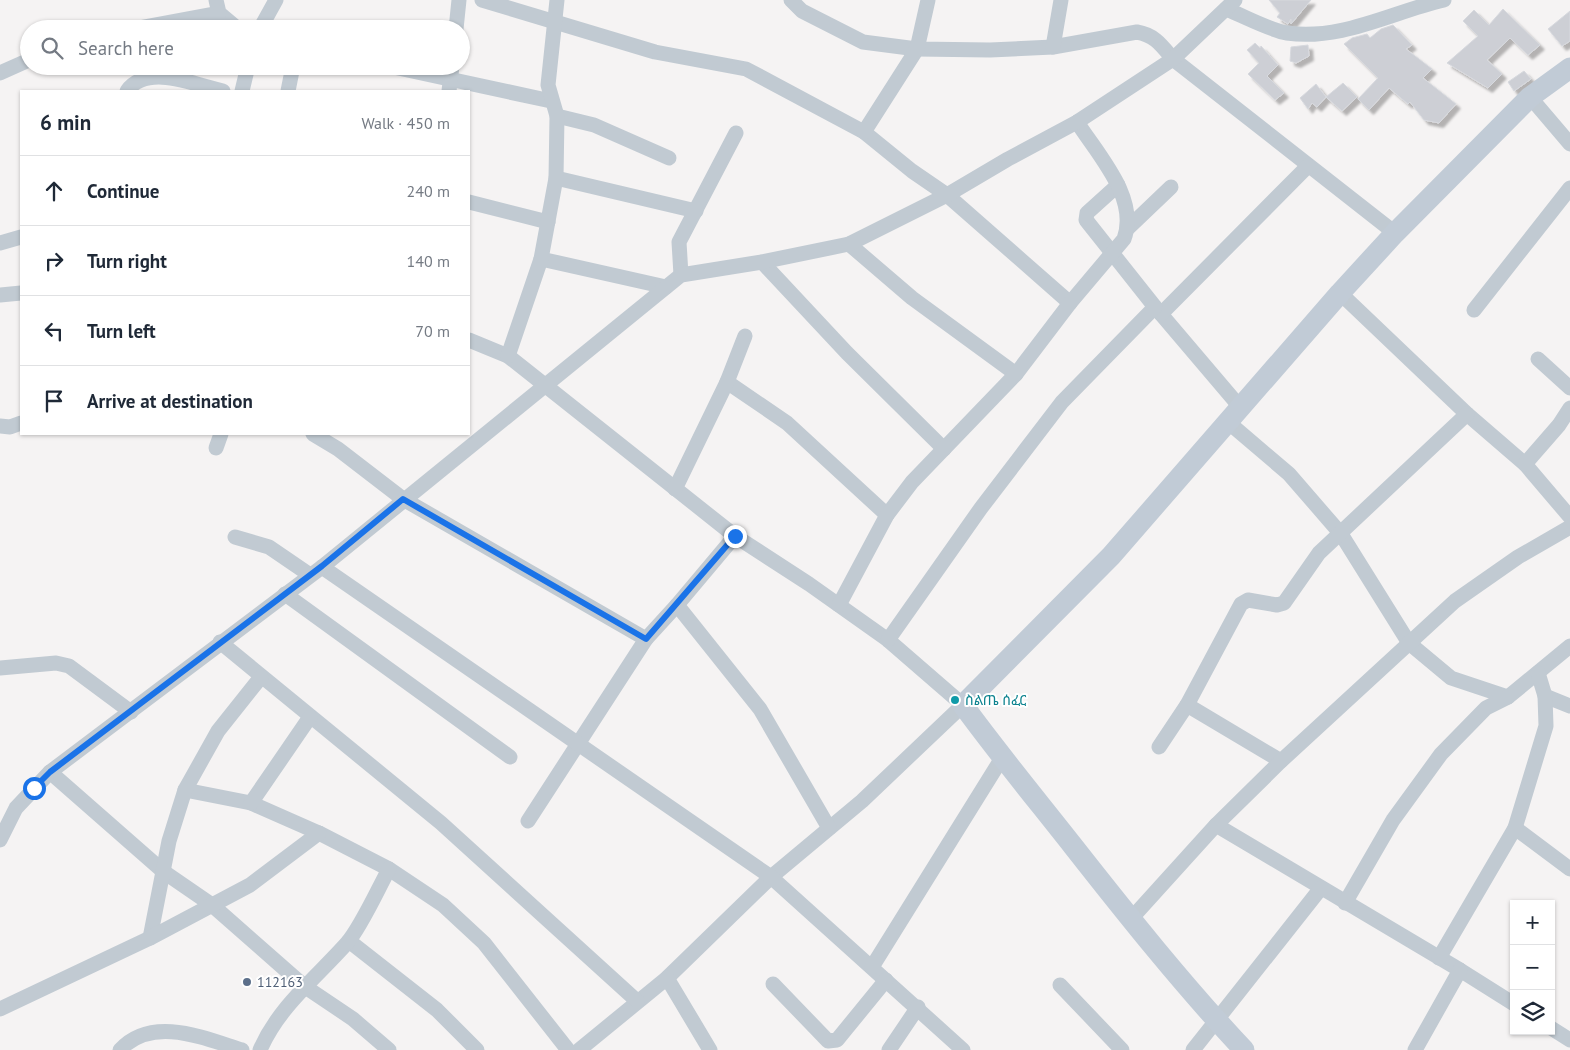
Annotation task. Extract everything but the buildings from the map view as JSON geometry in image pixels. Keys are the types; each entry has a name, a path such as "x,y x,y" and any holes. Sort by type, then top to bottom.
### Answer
{"street":[{"path":"265,20 276,0"},
{"path":"457,20 459,0"},
{"path":"482,0 531,7 554,22 655,52 746,69 864,132 912,171 947,195 1070,302"},
{"path":"508,356 541,259 556,178 557,116 551,101 548,85 557,0"},
{"path":"791,0 804,5 863,42 916,48 990,50 1053,47 1137,32 1155,38 1173,59 1395,233"},
{"path":"864,132 916,48 928,0"},
{"path":"1053,47 1062,0"},
{"path":"0,840 16,808 50,772 316,571 681,275 762,262 849,244 947,195 1008,159 1077,122 1173,59 1231,5 1285,33 1318,35 1348,29 1444,0"},
{"path":"168,20 218,7 230,20"},
{"path":"0,73 20,64"},
{"path":"579,1050 667,978 771,877 862,801 963,705 1111,556 1340,293 1395,233 1530,97 1570,68"},
{"path":"242,90 246,75"},
{"path":"288,90 291,75"},
{"path":"431,75 551,101"},
{"path":"127,90 130,86 153,77 174,79 220,90"},
{"path":"1530,97 1570,144"},
{"path":"557,116 594,125 669,158"},
{"path":"839,605 887,515 912,482 1016,374 1070,302 1124,239 1127,229 1124,200 1118,185 1077,122"},
{"path":"681,275 679,242 736,133"},
{"path":"888,640 981,508 1062,402 1308,166"},
{"path":"556,178 696,211"},
{"path":"1118,185 1086,216 1086,220 1158,311 1234,415 1341,534 1409,643 1451,678 1508,697"},
{"path":"1127,229 1171,187"},
{"path":"1474,310 1570,188"},
{"path":"470,202 548,222"},
{"path":"0,243 20,236"},
{"path":"849,244 912,298 1016,374"},
{"path":"541,259 666,287"},
{"path":"762,262 847,353 944,449"},
{"path":"0,295 20,293"},
{"path":"1340,293 1467,414 1525,464 1570,517"},
{"path":"675,488 727,382 745,336"},
{"path":"470,340 508,356 735,536 888,640 963,705 1002,758 1130,920 1244,1050"},
{"path":"1538,359 1570,388"},
{"path":"727,382 787,423 887,515"},
{"path":"1525,464 1559,425 1570,408"},
{"path":"1159,747 1187,705 1241,604 1248,600 1277,605 1284,603 1319,554 1467,414"},
{"path":"0,426 10,427 20,423"},
{"path":"315,435 338,449 403,499 646,639"},
{"path":"1130,920 1216,825 1281,760 1455,601 1518,557 1570,527"},
{"path":"528,821 646,639 735,536"},
{"path":"235,537 269,547 316,571 580,743 771,877 918,1007 963,1050"},
{"path":"285,594 510,757"},
{"path":"676,605 760,709 830,828"},
{"path":"220,642 441,823 638,1001"},
{"path":"1345,903 1393,820 1441,754 1486,708 1508,697 1570,646"},
{"path":"0,668 56,663 69,666 131,712"},
{"path":"1439,958 1515,828 1546,726 1545,696 1538,672"},
{"path":"150,938 169,841 185,790 218,731 261,677"},
{"path":"1545,696 1570,706"},
{"path":"1187,705 1281,760"},
{"path":"251,803 310,717"},
{"path":"872,967 1002,758"},
{"path":"50,772 164,872 212,905 304,986 353,1019 389,1050"},
{"path":"185,790 251,803 319,833 389,869 443,905 484,944 568,1050"},
{"path":"0,812 16,808"},
{"path":"1216,825 1510,1001"},
{"path":"1515,828 1570,869"},
{"path":"0,1009 150,938 250,886 319,833"},
{"path":"260,1050 276,1020 304,986 349,941 389,869"},
{"path":"1193,1050 1218,1022 1321,888"},
{"path":"349,941 437,1010 477,1050"},
{"path":"1415,1050 1460,970"},
{"path":"667,978 710,1050"},
{"path":"773,984 828,1041 833,1042 838,1040 886,980"},
{"path":"1060,985 1122,1050"},
{"path":"888,1050 918,1007"},
{"path":"120,1050 130,1039 155,1030 200,1036 242,1050"},
{"path":"1555,1031 1570,1040"}],"place":[{"name":"ስልጤ ሰፈር","path":"955,700"},
{"name":"112163","path":"247,982"}],"route":[{"path":"34,788 50,772 322,566 403,499 646,639 735,536"}]}
